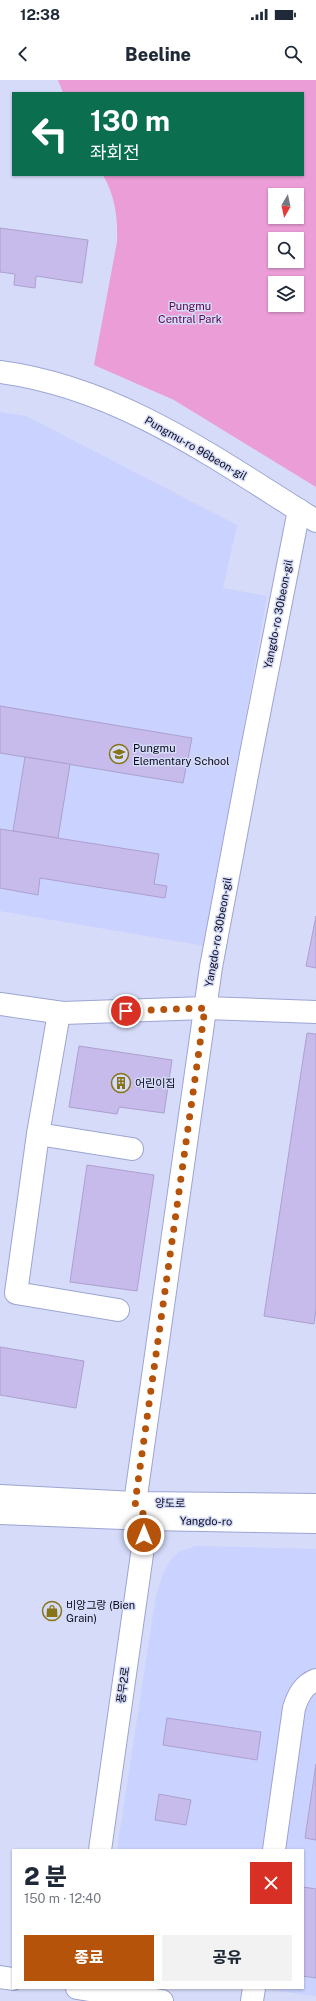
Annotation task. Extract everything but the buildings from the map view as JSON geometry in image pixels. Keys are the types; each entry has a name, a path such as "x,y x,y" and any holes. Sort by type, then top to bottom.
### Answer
{"street":[{"name":"Pungmu-ro 96beon-gil","path":"0,372 57,383 137,414 196,446 307,516"},
{"name":"Yangdo-ro 30beon-gil","path":"141,1511 205,1008 248,769 307,516"},
{"path":"0,1004 59,1013 205,1008 316,1012"},
{"path":"59,1013 38,1134 16,1293 118,1310"},
{"path":"38,1134 132,1149"},
{"name":"양도로","path":"0,1496 141,1511 316,1505"},
{"name":"Yangdo-ro","path":"0,1513 141,1511 316,1522"},
{"name":"풍무2로","path":"100,1849 141,1511"},
{"path":"274,1849 294,1708 298,1696 305,1686 316,1680"},
{"path":"0,1977 12,1979"},
{"path":"78,2001 79,1989"},
{"path":"85,1989 162,2001"},
{"path":"252,2001 254,1989"}],"shaded area":[{"name":"Pungmu Elementary School","path":"0,412 26,416 237,525 223,588 267,596 205,946 0,911"},
{"path":"196,1546 316,1549 316,1996 264,1989 304,1989 304,1849 117,1849 156,1595 163,1574 172,1558 181,1551"}],"green space":[{"name":"Pungmu Central Park","path":"58,80 316,80 316,487 174,400 94,365 117,242 115,207 104,176 304,176 304,92 63,92"}],"place":[{"name":"Pungmu Elementary School","path":"119,754"},
{"name":"어린이집","path":"121,1083"},
{"name":"비앙그랑 (Bien Grain)","path":"52,1611"}],"route":[{"path":"126,1011 205,1008 135,1503 147,1519 144,1535"}]}
